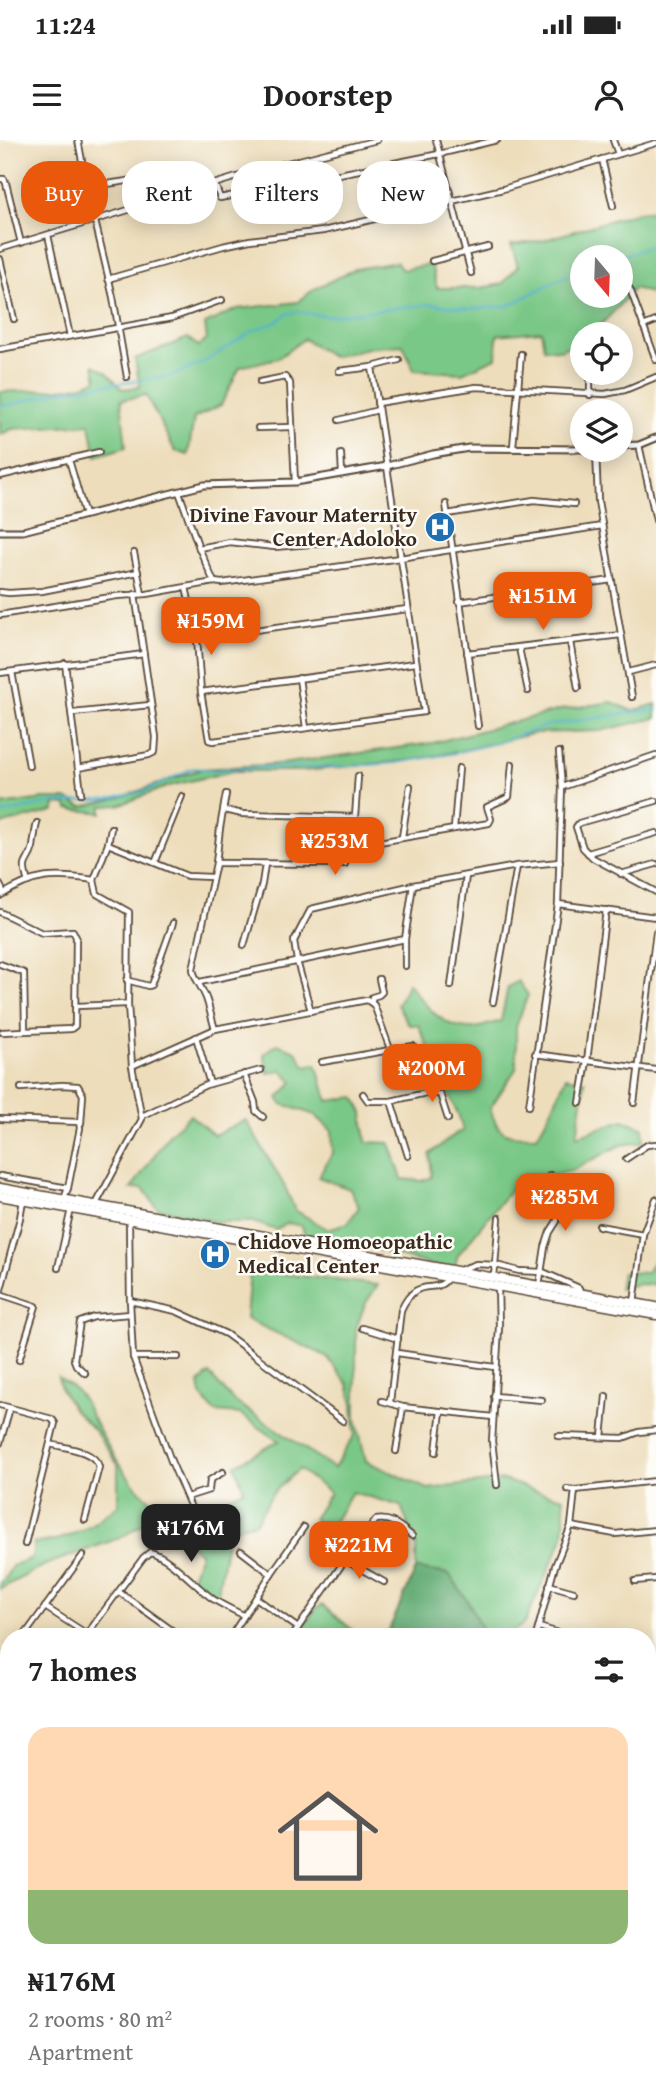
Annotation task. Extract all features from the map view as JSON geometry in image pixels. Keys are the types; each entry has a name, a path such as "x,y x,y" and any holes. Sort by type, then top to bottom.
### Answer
{"highway":[{"path":"0,1188 656,1307"},
{"path":"0,1196 656,1315"}],"street":[{"path":"78,140 82,161"},
{"path":"217,183 309,156 377,140"},
{"path":"436,140 471,274"},
{"path":"217,190 220,198 497,140"},
{"path":"613,140 618,154"},
{"path":"108,279 223,246 323,231 451,201 656,143"},
{"path":"602,159 613,206"},
{"path":"0,179 4,179 6,183 21,243"},
{"path":"0,249 80,224"},
{"path":"96,224 127,377"},
{"path":"48,235 70,337"},
{"path":"432,261 488,247"},
{"path":"0,259 14,319"},
{"path":"0,349 172,318 222,300"},
{"path":"634,300 656,360"},
{"path":"643,326 656,321"},
{"path":"513,447 521,354"},
{"path":"339,371 399,360"},
{"path":"186,587 197,638 201,692 209,740 424,712 372,367"},
{"path":"260,382 281,376 289,379 295,482"},
{"path":"377,403 443,394 460,388 604,394 625,390 656,377"},
{"path":"590,385 590,395"},
{"path":"339,420 378,410"},
{"path":"258,428 292,427"},
{"path":"633,445 656,438"},
{"path":"639,445 654,498 656,520"},
{"path":"0,531 23,531 204,485 295,482 469,448 570,449"},
{"path":"0,476 99,452"},
{"path":"341,454 342,474"},
{"path":"69,460 85,516"},
{"path":"596,462 598,501 632,697"},
{"path":"179,492 214,582"},
{"path":"447,514 534,500 574,504"},
{"path":"446,504 478,726"},
{"path":"0,615 603,526"},
{"path":"199,548 230,542 274,547 359,540"},
{"path":"134,553 142,594"},
{"path":"0,592 42,592 138,572"},
{"path":"459,602 612,580"},
{"path":"78,768 155,752 156,737 135,594"},
{"path":"197,638 407,609"},
{"path":"467,653 621,635"},
{"path":"570,642 578,688"},
{"path":"519,648 528,691"},
{"path":"0,673 144,654"},
{"path":"65,663 81,793"},
{"path":"201,692 416,663"},
{"path":"629,671 656,665"},
{"path":"12,672 29,766"},
{"path":"299,678 306,728"},
{"path":"73,713 150,705"},
{"path":"529,1106 558,904 562,788 559,752"},
{"path":"562,788 656,755"},
{"path":"350,847 489,823 491,819 487,807 509,797 512,764"},
{"path":"454,829 459,768"},
{"path":"216,863 342,865 347,862 355,817 358,776"},
{"path":"402,837 410,786"},
{"path":"215,1029 208,1002 200,982 193,975 193,969 216,863 226,794"},
{"path":"155,863 182,796"},
{"path":"656,801 579,823 576,827 587,853 656,892"},
{"path":"224,810 243,814 355,817"},
{"path":"28,882 24,863 32,852 37,823"},
{"path":"111,828 108,844 94,880 97,894 129,912 127,980 132,1066 142,1116"},
{"path":"587,853 656,833"},
{"path":"108,844 187,876 212,877"},
{"path":"311,1010 297,961 294,939 311,909 517,866 561,862"},
{"path":"244,945 262,884 265,864"},
{"path":"621,874 656,864"},
{"path":"493,1002 517,866"},
{"path":"0,885 2,895 48,876 94,880"},
{"path":"451,986 466,876"},
{"path":"405,966 405,939 414,886"},
{"path":"558,904 656,917"},
{"path":"580,1103 606,910"},
{"path":"0,912 40,933 75,933 76,1006 73,1028 2,1032"},
{"path":"127,980 151,985 173,923"},
{"path":"634,1102 656,932"},
{"path":"200,982 405,939"},
{"path":"0,964 24,973 25,1030"},
{"path":"379,979 382,992 372,998 372,1002 390,1049"},
{"path":"132,1066 215,1029 368,1000 372,1002"},
{"path":"76,1006 128,1003"},
{"path":"196,1037 210,1084"},
{"path":"322,1062 413,1046 426,1093"},
{"path":"535,1054 656,1070"},
{"path":"95,1206 142,1116 210,1084 261,1070"},
{"path":"244,1074 256,1111 262,1117"},
{"path":"21,1088 78,1086 83,1095 81,1124 64,1200"},
{"path":"363,1094 369,1101 391,1101 426,1093 440,1094 448,1119"},
{"path":"391,1101 408,1156"},
{"path":"0,1119 30,1122 78,1121 81,1124"},
{"path":"626,1159 647,1145 656,1144"},
{"path":"539,1286 545,1247 557,1221 557,1209 550,1186 551,1175"},
{"path":"0,1176 68,1188"},
{"path":"634,1303 643,1234 656,1199"},
{"path":"19,1360 36,1306 0,1294 23,1200"},
{"path":"58,1268 71,1209"},
{"path":"494,1278 499,1218"},
{"path":"129,1219 130,1314 134,1357 195,1517"},
{"path":"599,1226 643,1234"},
{"path":"461,1273 462,1269 475,1264 543,1272 573,1284 579,1288 580,1293"},
{"path":"390,1402 401,1310 410,1294 421,1287 440,1286 448,1278"},
{"path":"497,1485 492,1441 499,1327 498,1287"},
{"path":"130,1301 176,1311 226,1334 343,1421"},
{"path":"85,1373 74,1360 80,1322 94,1317 130,1314"},
{"path":"362,1328 398,1339"},
{"path":"397,1353 495,1367"},
{"path":"134,1357 178,1357"},
{"path":"494,1396 542,1400"},
{"path":"602,1437 606,1396"},
{"path":"382,1401 403,1407 493,1418"},
{"path":"0,1405 54,1420 55,1424 25,1544"},
{"path":"396,1451 403,1407"},
{"path":"0,1443 10,1408"},
{"path":"436,1452 441,1411"},
{"path":"558,1436 623,1438 656,1430"},
{"path":"50,1444 90,1455 97,1460 99,1467 85,1520"},
{"path":"187,1497 209,1490 210,1480 222,1472"},
{"path":"568,1489 656,1481"},
{"path":"542,1628 539,1627 549,1585 570,1526 575,1490"},
{"path":"256,1598 298,1628 376,1520 392,1521 412,1536"},
{"path":"570,1526 615,1534 656,1530"},
{"path":"235,1628 304,1527"},
{"path":"241,1551 271,1574"},
{"path":"94,1628 143,1558 153,1552 211,1597 243,1615"},
{"path":"30,1628 83,1555"},
{"path":"345,1560 384,1581"},
{"path":"635,1581 656,1579"},
{"path":"549,1585 574,1591"},
{"path":"119,1592 169,1628"},
{"path":"45,1607 78,1628"}],"green space":[{"path":"656,210 656,295 634,288 634,245 570,245 570,308 617,308 604,322 570,322 570,345 561,350 544,348 541,331 497,335 496,358 462,373 414,370 403,345 372,347 332,357 304,339 278,358 240,367 221,405 194,418 188,455 175,451 146,395 121,400 126,447 96,456 90,424 12,429 0,435 0,392 64,388 88,383 97,379 94,365 108,373 122,389 140,387 135,359 188,338 198,346 207,340 205,324 237,309 298,302 314,289 355,269 397,262 402,270 431,264 437,288 480,288 502,284 518,266 511,245 541,241 638,212"},
{"path":"612,702 632,711 656,704 656,718 600,731 536,733 413,760 303,771 233,771 169,786 119,805 102,806 102,813 68,809 67,805 55,804 54,811 0,825 0,805 66,799 82,807 119,798 201,769 281,764 433,743 560,710"},
{"path":"518,981 528,995 516,1027 516,1069 490,1108 497,1125 512,1135 537,1136 566,1077 585,1081 577,1136 623,1120 643,1127 644,1142 621,1145 573,1170 519,1183 506,1195 458,1255 453,1271 378,1250 305,1237 302,1226 288,1223 276,1230 253,1222 217,1222 157,1208 143,1188 131,1189 170,1133 190,1115 214,1135 246,1120 285,1187 295,1210 327,1229 348,1223 359,1207 350,1189 318,1177 333,1153 332,1131 315,1115 282,1104 278,1098 293,1082 282,1070 268,1073 264,1054 277,1044 296,1051 305,1066 316,1064 328,1101 355,1097 363,1113 366,1142 390,1143 402,1179 422,1181 432,1177 430,1154 463,1131 459,1116 418,1025 409,1025 397,1005 408,983 444,1021 463,1028 477,1027 501,1021 508,987"},
{"path":"656,1257 656,1285 637,1284 619,1289 622,1272 647,1273"},
{"path":"250,1270 378,1285 365,1304 356,1329 356,1419 366,1461 428,1489 504,1480 564,1498 564,1536 524,1624 518,1628 480,1628 449,1574 416,1569 416,1545 401,1506 352,1492 329,1530 313,1519 330,1493 299,1469 272,1494 256,1522 229,1529 217,1597 192,1578 200,1553 156,1515 122,1537 45,1565 0,1589 0,1582 12,1566 32,1558 34,1543 47,1542 79,1532 118,1505 118,1465 94,1430 74,1410 61,1389 58,1377 79,1394 117,1461 139,1490 167,1511 185,1517 206,1521 219,1502 244,1490 235,1465 279,1441 240,1414 215,1412 201,1395 199,1383 209,1374 234,1401 334,1468 355,1435 353,1404 348,1384 326,1356 246,1319"},
{"path":"416,1569 449,1574 470,1605 481,1628 390,1628"},
{"path":"322,1605 350,1628 297,1628 308,1620 316,1608"}],"waterway":[{"path":"634,252 656,245"},
{"path":"0,405 66,390 172,376 206,361 254,330 277,322 286,314 297,312 327,316 431,304 470,309 508,306 570,274"},
{"path":"0,814 46,804 109,799 146,791 193,768 215,770 396,763 500,742 549,725 656,709"}],"place":[{"name":"Divine Favour Maternity Center Adoloko","path":"440,527"},
{"name":"Chidove Homoeopathic Medical Center","path":"215,1254"}]}
